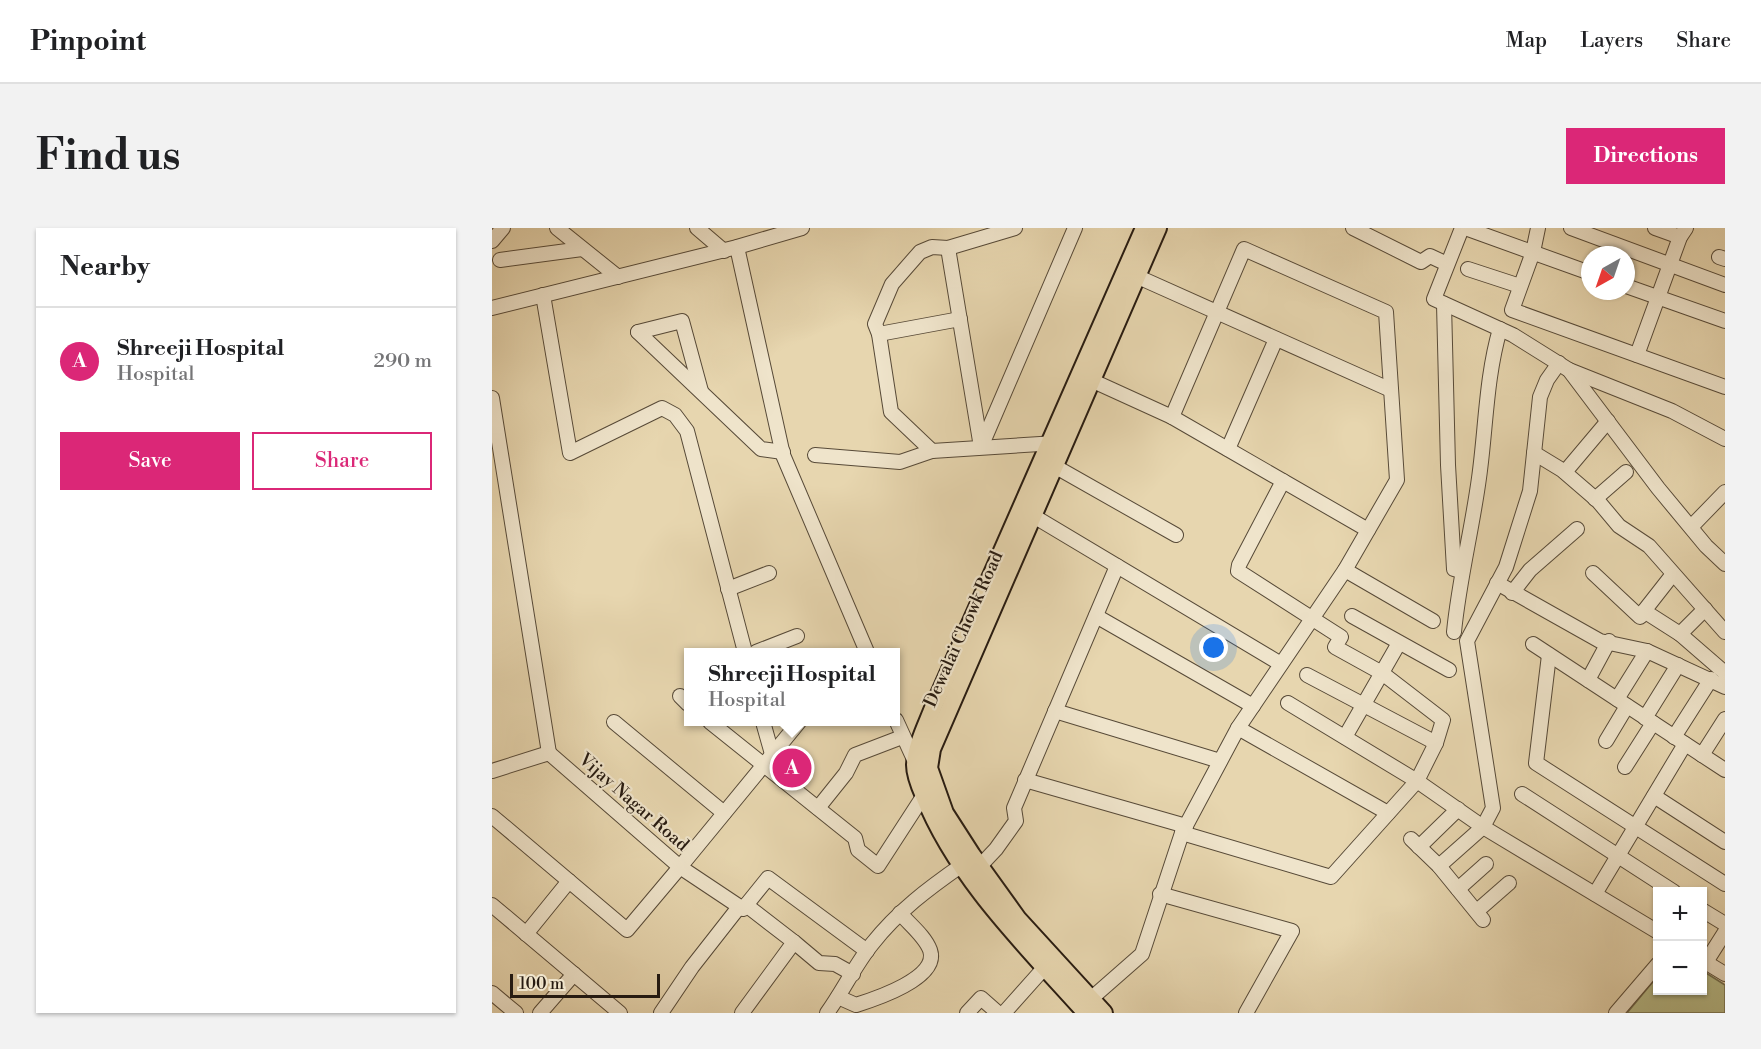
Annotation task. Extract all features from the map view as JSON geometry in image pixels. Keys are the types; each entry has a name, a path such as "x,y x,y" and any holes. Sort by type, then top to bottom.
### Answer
{"main road":[{"name":"Dewalai Chowk Road","path":"1027,512 1056,467 1093,381 1131,274 1144,228"},
{"name":"Dewalai Chowk Road","path":"922,767 932,749 1027,512 1048,445 1131,274 1158,228"},
{"path":"922,767 924,795 932,817 962,865 1045,967 1086,1007 1104,1013"},
{"path":"922,767 945,813 980,866 1086,1007"}],"street":[{"path":"492,241 503,228"},
{"path":"557,228 618,278"},
{"path":"697,228 730,249 783,452 865,648"},
{"path":"492,308 618,278 802,228"},
{"path":"932,451 891,412 879,334 875,324 892,284 904,267 924,250 932,247 948,248 1015,228"},
{"path":"948,248 981,447 1075,228"},
{"path":"1353,228 1369,232 1421,262 1430,256 1447,264"},
{"path":"1581,270 1533,252 1503,235 1464,228 1434,299 1500,329 1564,366 1672,411 1718,433 1725,439"},
{"path":"1538,228 1533,252 1512,310 1725,387"},
{"path":"1571,228 1725,285"},
{"path":"1637,355 1683,233 1655,228"},
{"path":"500,260 582,249"},
{"path":"1086,1007 1142,954 1160,894 1184,830 1220,761 1238,728 1345,570 1397,480 1386,312 1244,249 1172,417"},
{"path":"1468,269 1520,286"},
{"path":"1131,274 1391,390"},
{"path":"1635,289 1725,321"},
{"path":"543,296 570,453 662,408 675,416 687,431 744,648"},
{"path":"1444,304 1448,465 1454,569 1461,571"},
{"path":"879,334 960,319"},
{"path":"701,391 682,321 638,332 761,449 783,452"},
{"path":"1454,632 1461,571 1479,478 1493,355 1500,329"},
{"path":"1228,449 1276,339"},
{"path":"1564,366 1691,527 1722,554"},
{"path":"1439,866 1483,827 1493,808 1467,641 1506,567 1530,491 1540,397 1547,380 1564,366"},
{"path":"1093,381 1172,417 1368,530"},
{"path":"492,398 549,753 492,771"},
{"path":"1565,472 1608,421"},
{"path":"815,456 900,462 932,451 1048,445 1067,441"},
{"path":"1534,453 1565,472 1595,499 1619,526 1648,546 1725,632"},
{"path":"1056,467 1176,535"},
{"path":"1595,499 1626,472"},
{"path":"1026,780 1331,877 1417,781 1436,743 1443,720 1382,673 1335,647 1341,638 1238,571 1283,480"},
{"path":"1691,527 1725,492"},
{"path":"1027,512 1281,664"},
{"path":"1512,592 1530,570 1577,529"},
{"path":"980,866 996,849 1016,821 1014,808 1117,566"},
{"path":"1345,570 1433,621"},
{"path":"728,589 769,573"},
{"path":"1593,573 1640,617 1673,574"},
{"path":"1497,583 1600,641 1609,641 1647,651 1725,687"},
{"path":"1680,634 1705,609"},
{"path":"1644,611 1680,634 1725,673"},
{"path":"1096,616 1253,706"},
{"path":"1352,616 1449,670"},
{"path":"766,648 797,636"},
{"path":"1588,680 1609,641"},
{"path":"1345,737 1399,643"},
{"path":"1533,644 1725,770"},
{"path":"1606,741 1647,651"},
{"path":"1549,655 1536,763 1725,884"},
{"path":"1625,767 1678,665"},
{"path":"1307,675 1436,743"},
{"path":"1595,894 1654,796 1711,679"},
{"path":"1288,703 1417,781 1483,827 1653,929"},
{"path":"1055,711 1220,761"},
{"path":"1702,755 1725,719"},
{"path":"614,722 724,813"},
{"path":"716,726 768,760 818,808 855,838 858,850 878,866 924,795"},
{"path":"764,726 768,760"},
{"name":"Vijay Nagar Road","path":"549,753 680,867 796,726"},
{"path":"898,726 922,767"},
{"path":"1238,728 1388,813"},
{"path":"818,808 846,773 855,755 902,736"},
{"path":"1522,794 1668,887"},
{"path":"1654,796 1725,842"},
{"path":"1458,809 1415,843 1439,866 1480,916 1509,883"},
{"path":"492,816 627,930 680,867 742,906 794,942 819,963 835,964 853,974"},
{"path":"1458,889 1486,864"},
{"path":"826,1013 867,951 900,913 912,900 962,865"},
{"path":"661,1013 692,967 768,878 867,951"},
{"path":"526,934 569,881"},
{"path":"1160,894 1292,931 1246,1013"},
{"path":"492,905 620,1013"},
{"path":"838,997 856,1005 884,996 925,971 931,957 930,949 900,913"},
{"path":"1707,913 1725,924"},
{"path":"1707,957 1725,932"},
{"path":"742,1013 794,942"},
{"path":"1707,963 1725,975"},
{"path":"1004,1013 1045,967"},
{"path":"1616,1013 1653,970"},
{"path":"540,1013 574,974"},
{"path":"492,993 516,1013"},
{"path":"967,1013 981,998 998,1013"}],"green space":[{"path":"1707,974 1725,985 1725,1013 1627,1013 1653,982 1653,995 1707,995"}],"place":[{"name":"Shreeji Hospital","path":"792,768"}]}
